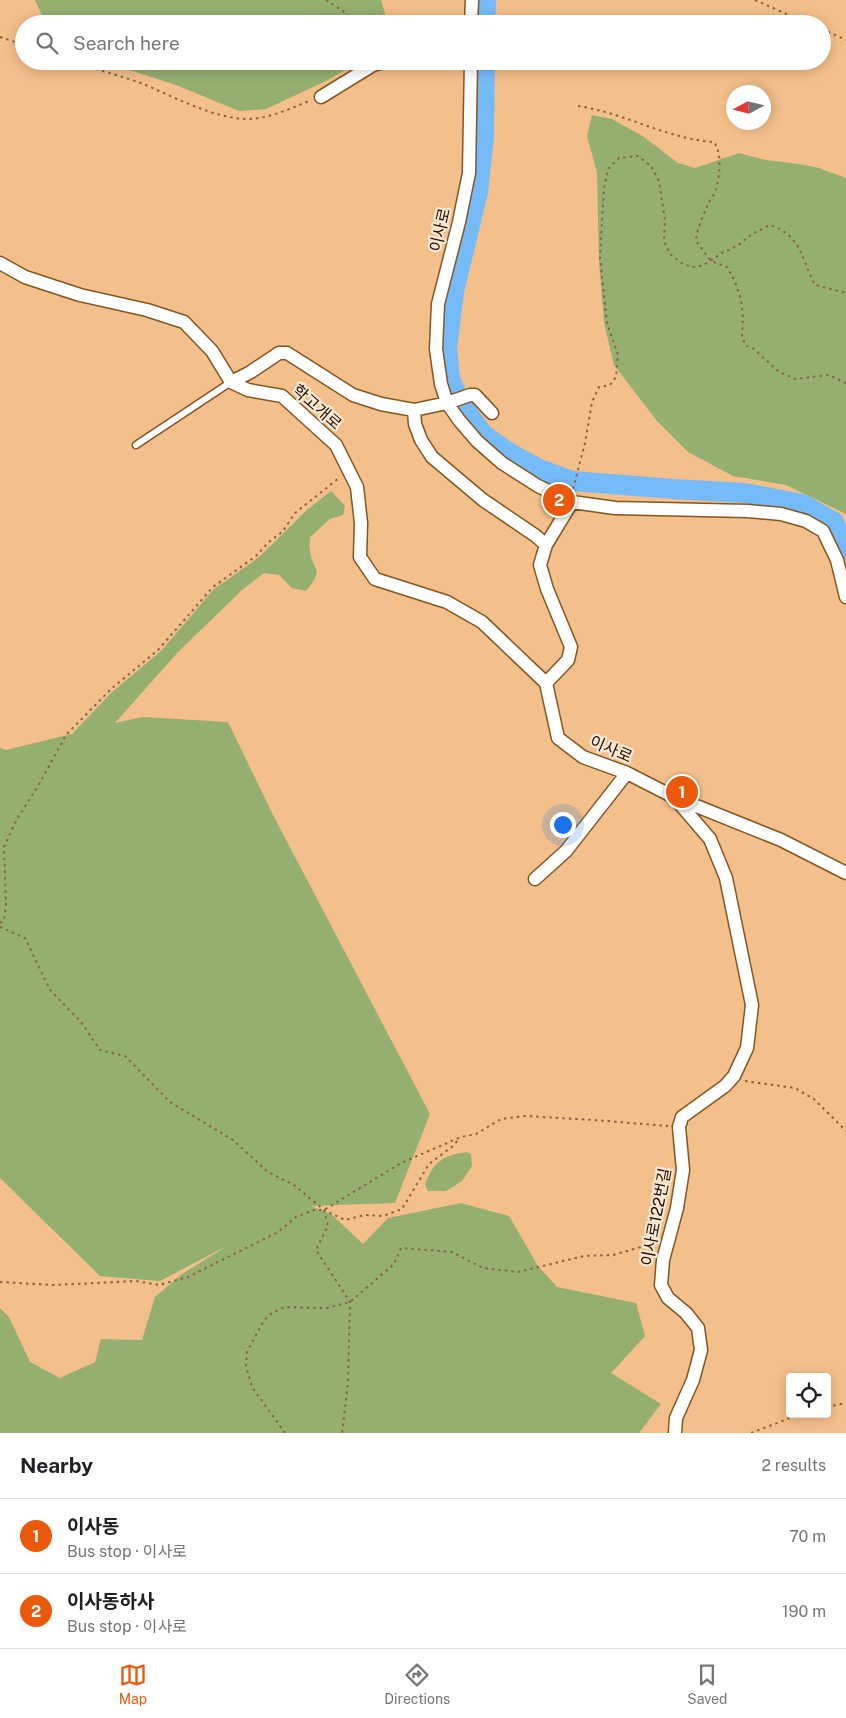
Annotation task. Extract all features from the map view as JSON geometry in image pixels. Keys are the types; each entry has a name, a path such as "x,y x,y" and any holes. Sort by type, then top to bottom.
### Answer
{"street":[{"path":"471,15 472,0"},
{"path":"321,97 365,70"},
{"name":"이사로","path":"471,70 469,172 459,222 438,304 436,349 442,384 449,403 459,420 477,441 502,463 538,486 572,496 615,508 765,512 806,521 823,531 837,560 846,597"},
{"path":"0,263 25,277 80,295 147,310 184,322 212,350 231,382 278,353 287,353 353,395 381,404 414,410 449,403 470,395 476,396 492,413"},
{"name":"학고개로","path":"231,382 248,390 282,396 336,445 357,488 361,523 360,557 375,579 447,602 482,622 546,683"},
{"path":"414,410 415,424 421,440 432,457 483,500 536,536 546,545"},
{"path":"546,683 568,660 571,647 547,589 540,565 546,545 572,496"},
{"name":"이사로","path":"546,683 558,738 583,757 627,773 674,797 781,840 846,873"},
{"path":"535,879 566,851 627,773"},
{"path":"674,797 710,839 728,886 752,1005 747,1048 734,1076 725,1086 682,1117 679,1127"},
{"name":"이사로122번길","path":"674,1433 676,1418 692,1380 701,1350 698,1328 686,1313 668,1298 660,1285 663,1260 677,1208 683,1170 679,1127"}],"lane":[{"path":"136,445 231,382"}],"path":[{"path":"326,0 347,15"},
{"path":"755,0 789,15"},
{"path":"831,33 846,40"},
{"path":"0,37 15,43"},
{"path":"99,70 139,83 227,117 247,119 269,117 321,97"},
{"path":"578,106 597,109 678,136 714,142 718,147 719,171 716,190 699,226 696,241 711,261 727,267 735,282 741,299 742,335 745,345 754,349 778,371 795,380 829,375 846,383"},
{"path":"572,496 576,471 585,443 592,402 599,387 610,385 616,377 618,355 607,323 600,257 604,188 608,169 619,158 638,156 651,166 659,181 665,220 664,241 670,254 683,264 692,267 702,266 737,246 752,234 770,226 783,230 795,241 801,250 806,268 815,285 846,293"},
{"path":"0,923 4,920 6,905 4,847 16,818 38,786 66,735 111,689 158,650 213,587 256,556 268,542 283,531 295,513 348,470"},
{"path":"0,927 25,938 50,990 81,1022 100,1050 125,1056 170,1102 234,1140 268,1172 294,1185 324,1210 345,1220 365,1215 383,1216 402,1209 429,1164 461,1138"},
{"path":"734,1076 760,1084 795,1088 814,1099 846,1131"},
{"path":"0,1282 54,1285 136,1282 159,1285 188,1277 278,1232 296,1218 314,1210 324,1210 401,1163 461,1138 476,1134 501,1119 526,1116 679,1127"},
{"path":"324,1210 328,1226 316,1250 350,1302 348,1382 342,1433"},
{"path":"285,1433 278,1420 257,1395 249,1378 246,1359 254,1336 263,1322 269,1315 284,1307 327,1308 350,1302 394,1264 402,1248 452,1252 483,1268 518,1272 584,1256 613,1255 668,1240"},
{"path":"831,1406 846,1403"},
{"path":"751,1433 790,1418"}],"green space":[{"path":"35,0 381,0 385,15 42,15"},
{"path":"130,70 345,70 266,109 239,111 176,85"},
{"path":"592,115 612,119 644,137 678,163 695,168 739,153 766,160 819,168 846,178 846,514 786,485 733,476 688,452 657,421 614,365 604,323 599,261 597,172 587,136"},
{"path":"331,491 345,506 343,515 330,519 310,537 311,557 317,573 306,591 292,588 279,575 264,573 241,591 178,652 115,723 142,717 228,722 273,815 430,1114 395,1203 311,1206 331,1214 363,1244 388,1218 461,1203 509,1216 538,1266 557,1287 636,1303 645,1336 611,1373 661,1404 639,1433 0,1433 0,1308 9,1317 30,1362 60,1378 95,1362 101,1339 142,1340 155,1297 182,1274 227,1246 160,1281 100,1276 0,1178 0,748 6,750 72,734 112,692 161,651 214,589 258,558 307,510"},
{"path":"466,1152 471,1154 472,1166 462,1181 446,1191 428,1191 425,1185 435,1166 445,1158"}],"waterway":[{"path":"485,15 486,0"},
{"path":"485,70 484,136 478,192 454,291 447,348 450,379 461,404 483,434 508,452 539,469 572,481 745,493 802,504 834,522 846,549"}],"place":[{"name":"이사동하사","path":"559,500"},
{"name":"이사동","path":"682,792"}]}
